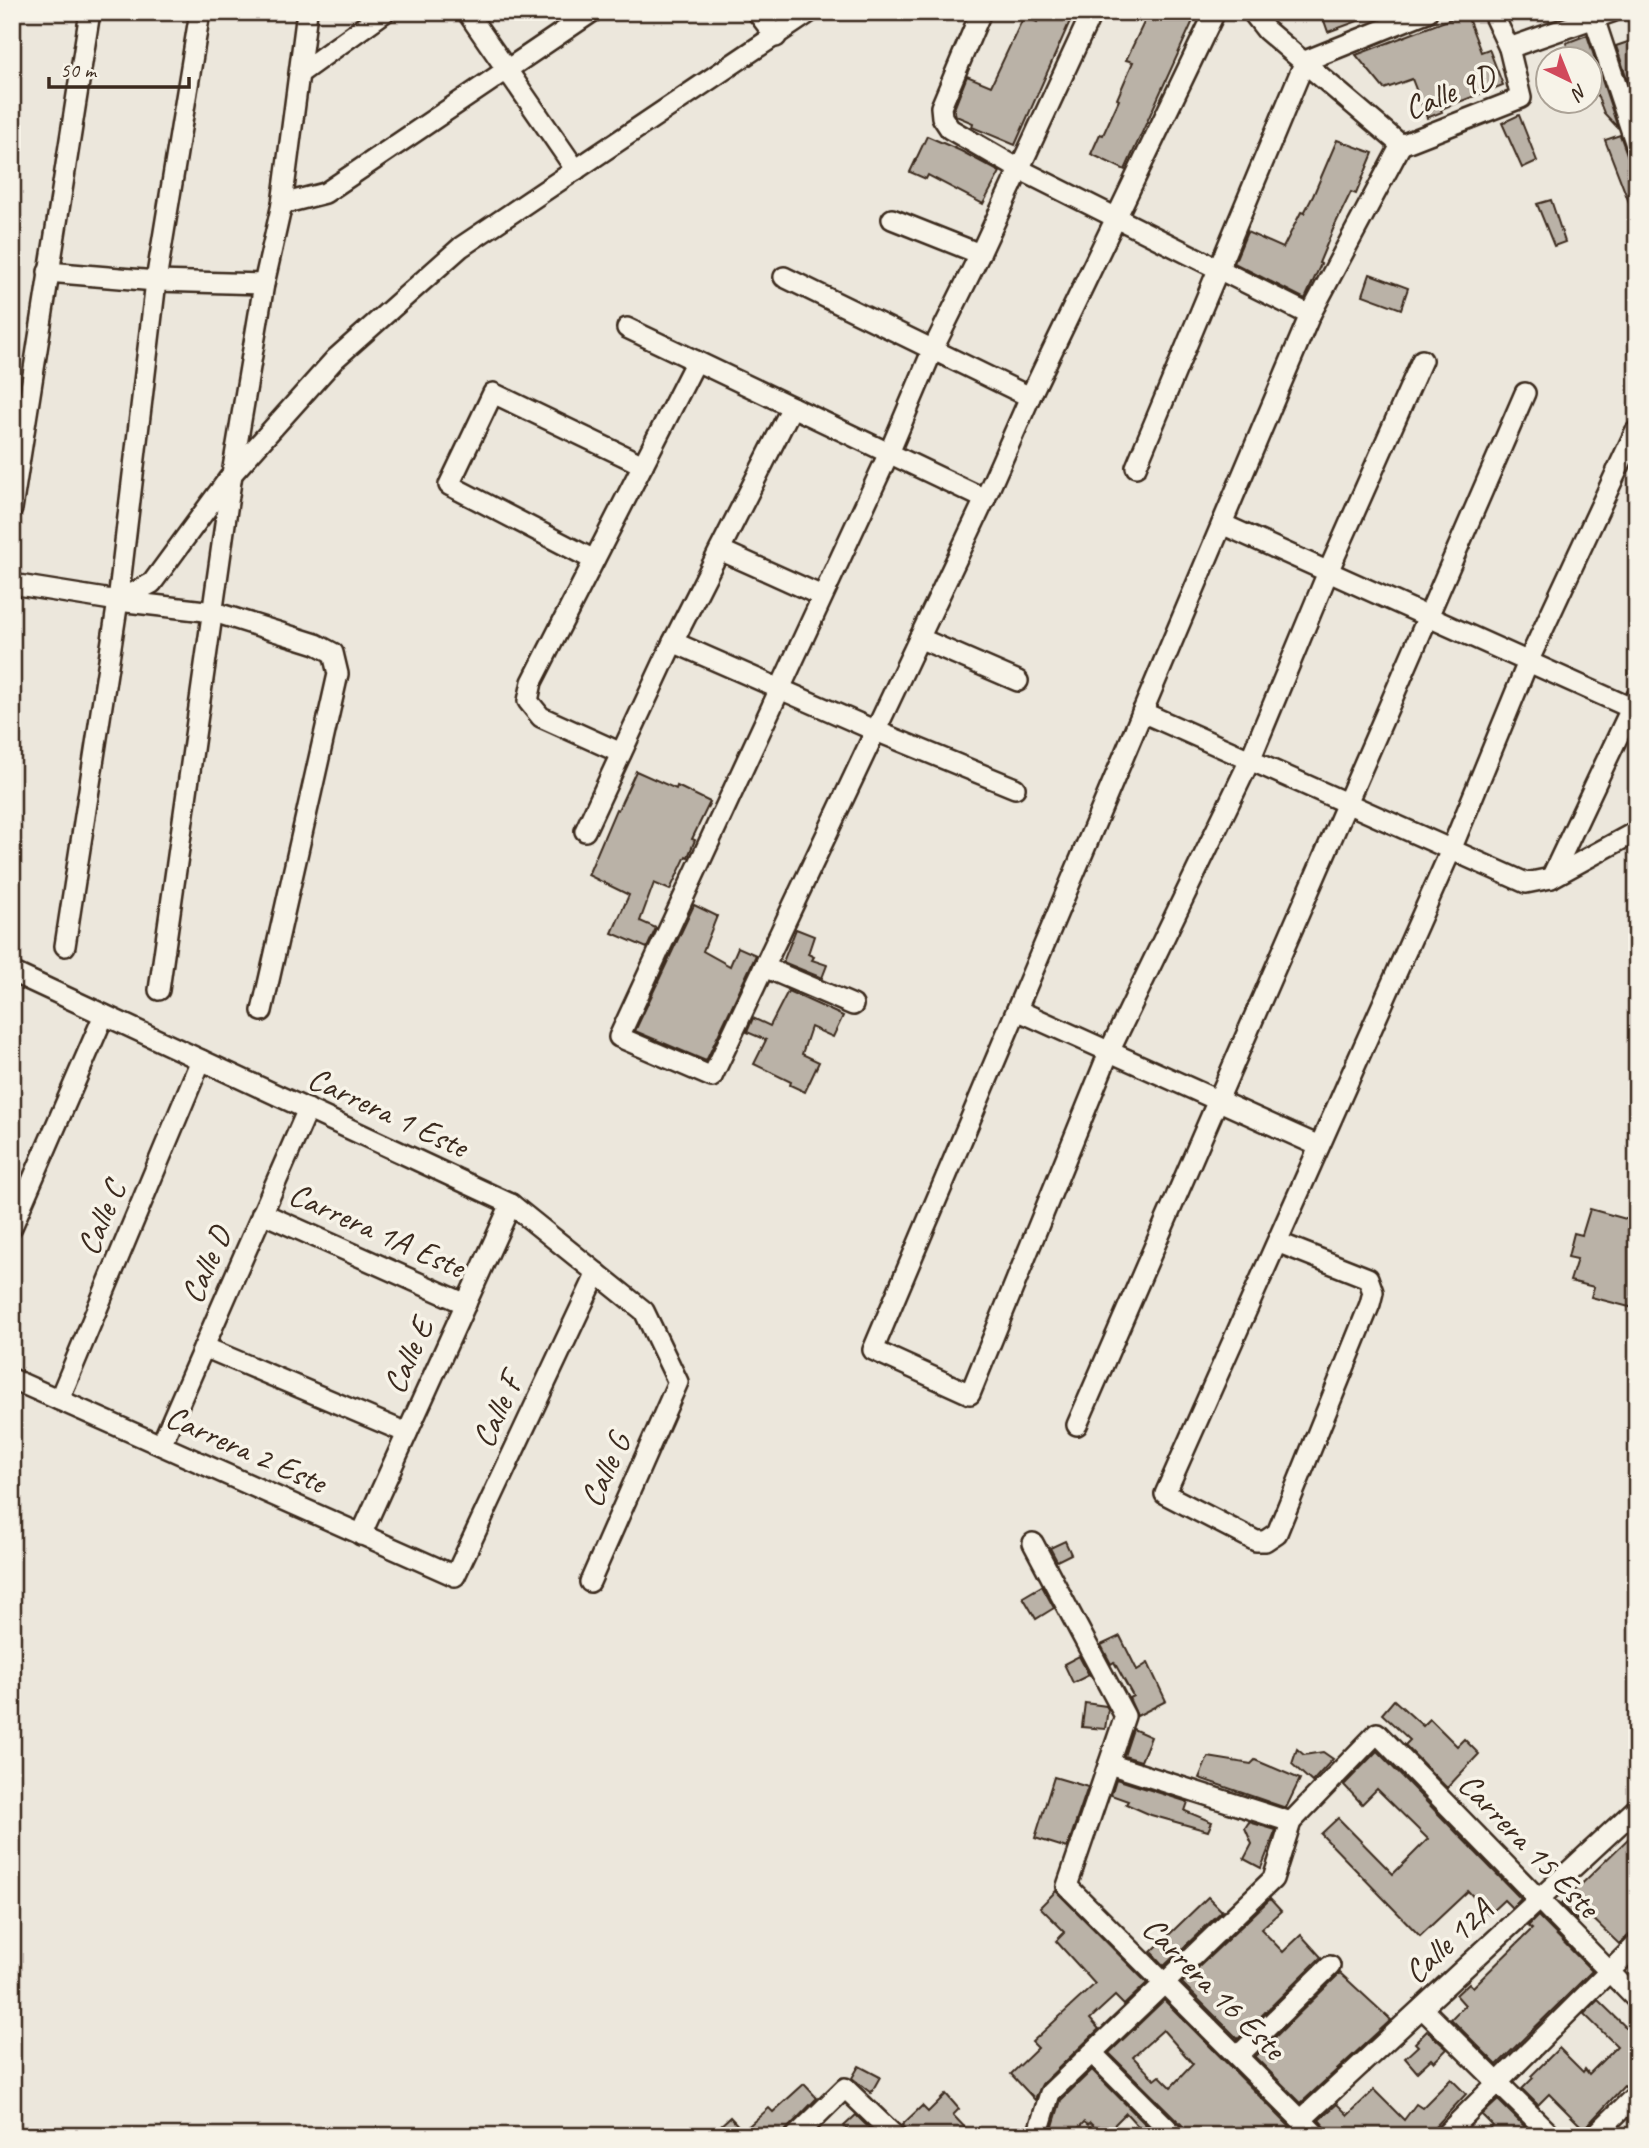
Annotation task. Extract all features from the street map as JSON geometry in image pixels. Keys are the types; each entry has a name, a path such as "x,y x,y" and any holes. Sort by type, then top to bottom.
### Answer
{"street":[{"path":"12,509 90,12"},
{"path":"65,946 118,601 156,281 200,12"},
{"path":"159,990 232,474 264,284 282,204 307,12"},
{"path":"300,73 385,12"},
{"path":"467,12 576,170"},
{"path":"282,204 325,193 592,12"},
{"path":"757,12 776,37"},
{"path":"118,601 152,583 232,474 335,359 461,247 810,12"},
{"path":"981,12 941,107 942,117 950,129 1019,169 1310,315"},
{"path":"1092,12 933,349 889,453 619,1037 712,1077 985,499 1030,397 1118,219 1215,12"},
{"path":"1252,12 1266,30 1401,145 1310,315 873,1350 970,1394 1109,1052 1250,760 1328,572 1422,360"},
{"path":"1136,467 1305,61 1427,12"},
{"path":"1492,12 1509,48 1599,14 1634,127 1637,148"},
{"name":"Calle 9D","path":"1401,145 1521,98 1509,48"},
{"path":"892,219 980,254"},
{"path":"48,272 156,281 264,284"},
{"path":"784,277 1030,397"},
{"path":"627,328 985,499"},
{"path":"621,753 541,717 528,701 532,682 696,361"},
{"path":"594,560 449,485 493,393 643,465"},
{"path":"1077,1425 1525,393"},
{"path":"585,831 673,642 793,407"},
{"path":"1277,1242 1368,1278 1373,1292 1277,1534 1265,1541 1256,1541 1165,1494 1451,849 1528,662 1635,432"},
{"path":"1222,524 1528,662 1634,702 1551,878"},
{"path":"720,550 822,596"},
{"path":"12,584 118,601 214,612 316,644 333,653 338,674 262,1011"},
{"path":"919,638 1018,681"},
{"path":"673,642 876,731 1015,788"},
{"path":"1143,712 1526,883 1551,878 1637,831"},
{"path":"764,967 853,1005"},
{"name":"Carrera 1 Este","path":"12,972 511,1204 644,1311 678,1382"},
{"path":"1017,1010 1320,1146"},
{"path":"12,1227 104,1015"},
{"name":"Calle C","path":"59,1400 201,1060"},
{"name":"Calle D","path":"161,1445 308,1109"},
{"name":"Calle E","path":"361,1535 511,1204"},
{"name":"Carrera 1A Este","path":"262,1213 466,1304"},
{"name":"Calle F","path":"455,1576 597,1273"},
{"path":"204,1347 407,1433"},
{"name":"Carrera 2 Este","path":"12,1379 455,1576"},
{"name":"Calle G","path":"590,1582 678,1382"},
{"path":"1032,1543 1125,1716 1109,1764 1291,1822 1273,1879 1050,2093 1037,2136"},
{"name":"Carrera 15 Este","path":"1291,1822 1377,1733 1637,2000"},
{"name":"Carrera 16 Este","path":"1109,1764 1067,1886 1317,2136"},
{"name":"Calle 12A","path":"1301,2120 1637,1808"},
{"path":"1444,2136 1637,1944"},
{"path":"1238,2056 1331,1966"},
{"path":"1422,2008 1552,2136"},
{"path":"1092,2053 1175,2136"},
{"path":"796,2136 845,2088 895,2136"},
{"path":"1594,2136 1637,2094"}],"building":[{"path":"1041,12 1074,12 1015,145 972,127 973,123 956,116 954,109 967,76 991,86 1024,16 1037,22"},
{"path":"1149,12 1197,12 1125,170 1091,154 1119,100 1117,99 1133,62 1126,60"},
{"path":"1321,12 1376,12 1377,14 1328,32"},
{"path":"1466,13 1481,52 1489,49 1503,85 1441,109 1442,112 1427,118 1412,79 1384,89 1356,55"},
{"path":"1587,35 1591,46 1567,46 1566,43"},
{"path":"1637,39 1637,108 1616,46"},
{"path":"1604,86 1618,128 1604,113"},
{"path":"1519,115 1537,161 1522,168 1502,123"},
{"path":"1620,135 1628,157 1637,160 1637,218 1605,140"},
{"path":"927,136 1000,172 983,204 928,175 926,179 910,172"},
{"path":"1337,140 1373,153 1356,194 1351,192 1334,227 1305,299 1234,263 1247,232 1283,248 1301,212 1304,213 1313,196"},
{"path":"1551,200 1565,242 1554,246 1537,204"},
{"path":"1370,274 1408,288 1401,309 1363,295"},
{"path":"636,771 710,802 692,839 695,840 688,857 686,856 670,890 654,883 640,921 656,928 647,948 612,933 629,895 588,875 616,809 618,810"},
{"path":"694,905 717,916 703,951 730,966 738,947 756,955 706,1061 635,1031"},
{"path":"796,929 814,936 808,954 814,957 812,960 827,965 822,978 783,962"},
{"path":"788,991 843,1016 833,1037 811,1027 802,1054 819,1062 805,1092 754,1064 766,1040 747,1032 753,1018 770,1026"},
{"path":"1590,1209 1637,1222 1637,1309 1591,1297 1594,1287 1570,1281 1577,1259 1568,1257 1574,1233 1582,1235"},
{"path":"1065,1541 1071,1554 1057,1561 1050,1548"},
{"path":"1042,1586 1054,1608 1036,1619 1023,1597"},
{"path":"1120,1636 1137,1670 1148,1663 1166,1701 1137,1716 1129,1698 1133,1696 1101,1645"},
{"path":"1079,1656 1089,1675 1073,1683 1064,1664"},
{"path":"1394,1700 1423,1726 1430,1719 1457,1746 1464,1739 1479,1754 1447,1788 1405,1745 1410,1740 1382,1714"},
{"path":"1085,1703 1106,1706 1108,1709 1105,1729 1082,1727"},
{"path":"1133,1729 1151,1737 1141,1761 1124,1756"},
{"path":"1297,1749 1304,1755 1323,1752 1333,1759 1312,1782 1292,1764"},
{"path":"1377,1751 1521,1899 1512,1908 1504,1900 1489,1914 1468,1891 1420,1936 1321,1834 1338,1818 1393,1874 1428,1839 1377,1789 1362,1804 1344,1785"},
{"path":"1208,1757 1251,1764 1255,1760 1300,1779 1286,1808 1199,1778"},
{"path":"1054,1777 1088,1787 1067,1848 1035,1838"},
{"path":"1116,1779 1188,1802 1185,1811 1212,1822 1208,1831 1151,1815 1126,1804 1128,1801 1111,1795"},
{"path":"1249,1822 1276,1830 1261,1868 1244,1859 1252,1844 1245,1828"},
{"path":"1637,1830 1637,1928 1619,1944 1585,1911 1576,1920 1561,1904"},
{"path":"1056,1891 1147,1983 1124,2005 1115,1996 1090,2019 1099,2029 1042,2084 1035,2100 1011,2074 1038,2048 1032,2042 1095,1984 1056,1941 1065,1932 1040,1907"},
{"path":"1208,1897 1222,1911 1164,1966 1151,1952"},
{"path":"1270,1899 1281,1911 1261,1929 1283,1952 1301,1935 1321,1957 1238,2039 1182,1983"},
{"path":"1538,1916 1592,1971 1497,2065 1451,2019 1465,2005 1456,1995 1469,1983 1473,1987 1532,1929 1528,1926"},
{"path":"1340,1973 1391,2020 1301,2103 1255,2057"},
{"path":"1164,2000 1299,2136 1187,2136 1184,2127 1109,2053","holes":["1163,2030 1193,2064 1171,2087 1160,2076 1155,2080 1133,2057"]},
{"path":"1598,2000 1637,2038 1637,2082 1626,2088 1624,2086 1584,2129 1549,2094 1538,2105 1522,2089 1559,2048 1583,2072 1585,2069 1589,2074 1617,2046 1584,2014"},
{"path":"1427,2031 1447,2049 1434,2062 1431,2059 1417,2072 1405,2058 1418,2046 1415,2043"},
{"path":"859,2066 880,2077 871,2093 852,2078"},
{"path":"1092,2070 1157,2136 1147,2136 1126,2113 1103,2136 1090,2123 1088,2125 1084,2122 1071,2136 1050,2136 1061,2100"},
{"path":"1451,2079 1466,2094 1435,2127 1432,2136 1329,2136 1319,2120 1337,2104 1348,2115 1374,2090 1404,2120 1416,2104 1422,2108"},
{"path":"804,2084 817,2098 780,2136 709,2136 730,2117 743,2131 769,2108 773,2112"},
{"path":"946,2094 959,2109 953,2115 973,2136 909,2136 902,2125 922,2106 928,2112"},
{"path":"1498,2100 1534,2136 1483,2136 1493,2126 1482,2115"},
{"path":"856,2115 871,2130 864,2136 853,2136 844,2126"}]}
